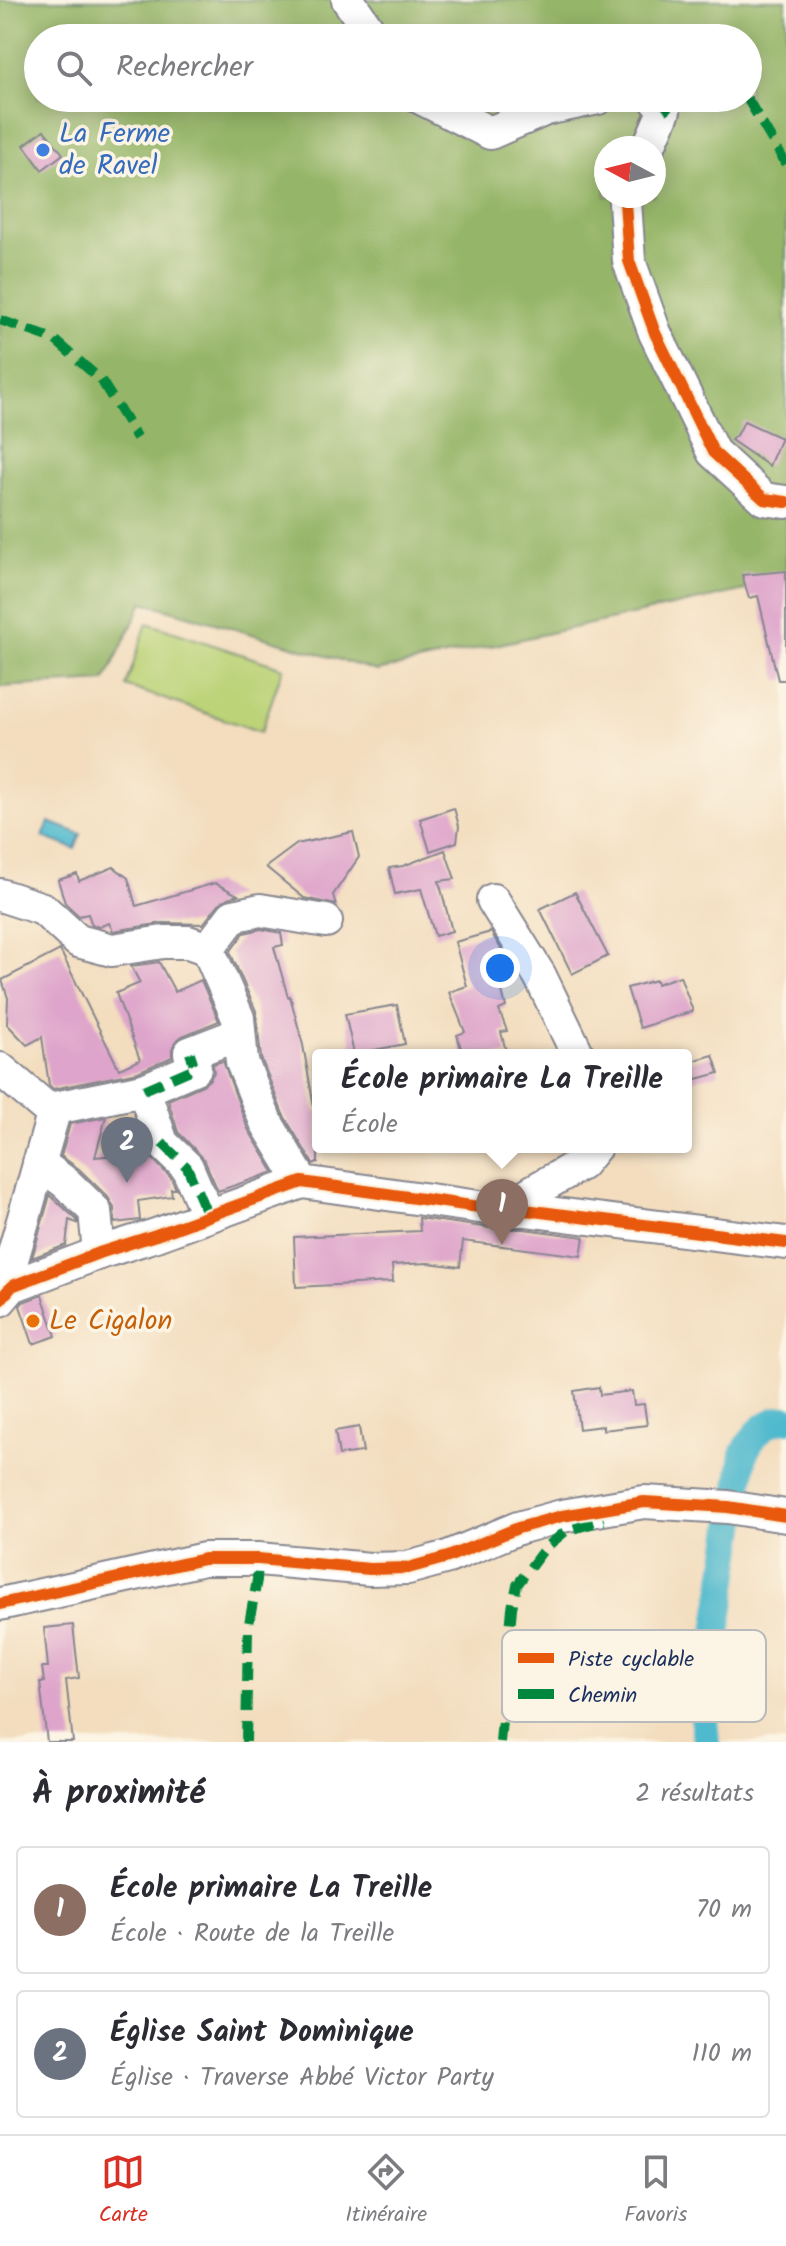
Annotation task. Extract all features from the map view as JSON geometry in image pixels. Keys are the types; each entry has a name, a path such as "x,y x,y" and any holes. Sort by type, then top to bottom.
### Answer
{"street":[{"path":"348,0 364,24"},
{"path":"449,112 490,133 539,112"},
{"path":"653,136 664,112"},
{"path":"625,208 629,261 655,333 713,452 764,499 786,502"},
{"path":"0,895 43,909 78,941 112,950 163,942 188,942 208,949 238,1018 242,1062 266,1122 302,1182"},
{"path":"493,900 540,976 575,1049"},
{"path":"208,949 233,916 260,910 326,921"},
{"path":"0,1069 45,1107 55,1108 144,1090 239,1034"},
{"path":"144,1090 162,1143 187,1167 208,1216"},
{"path":"6,1293 10,1267 55,1108"},
{"path":"525,1210 530,1193 581,1164 590,1153"},
{"path":"39,1163 95,1211 99,1253"},
{"path":"6,1293 99,1253 302,1182 500,1210 525,1210 786,1243"},
{"path":"0,1604 204,1559 258,1559 370,1569 408,1568 448,1557 518,1528 562,1516 644,1502 728,1507 786,1516"}],"green space":[{"path":"0,0 786,0 786,581 377,671 143,602 105,681 0,687"},
{"path":"147,623 283,668 261,732 126,686"}],"water":[{"path":"49,822 81,834 75,849 43,837"}],"building":[{"name":"La Ferme de Ravel","path":"44,130 63,154 42,170 24,145"},
{"path":"744,421 781,438 769,466 731,440"},
{"path":"786,571 786,680 778,680 758,596 749,598 742,575"},
{"path":"454,808 459,826 457,842 430,851 420,819"},
{"path":"353,832 359,857 333,895 336,905 304,898 266,867 297,844"},
{"path":"445,850 455,879 439,881 452,931 435,936 421,889 395,894 389,868"},
{"path":"114,867 128,878 136,906 215,883 238,895 219,904 203,924 163,923 113,931 109,923 99,927 92,925 88,914 79,916 65,903 58,880 77,874 79,881"},
{"path":"575,892 608,956 572,974 540,909"},
{"path":"261,929 281,933 283,945 274,947 303,1045 312,1096 312,1153 318,1153 318,1162 313,1164 283,1114 261,1058 256,1011 230,952 244,933"},
{"path":"491,932 507,959 513,984 501,987 506,1007 499,1010 507,1031 501,1032 505,1049 461,1049 457,1035 465,1032 449,992 467,986 455,942"},
{"path":"60,950 119,1069 140,1060 116,993 140,983 131,966 159,962 175,992 201,980 219,1021 182,1036 175,1042 172,1057 138,1072 53,1089 49,1085 42,1037 27,1045 7,1024 8,998 2,980"},
{"path":"680,976 693,1011 640,1028 627,988 656,980 657,984"},
{"path":"397,1005 405,1044 380,1049 353,1049 345,1014"},
{"path":"713,1055 719,1073 692,1080 692,1061"},
{"path":"223,1061 248,1129 274,1172 218,1191 204,1159 178,1132 168,1100 203,1085 214,1072 213,1064"},
{"path":"106,1117 95,1157 146,1152 171,1178 176,1189 171,1189 172,1196 138,1201 140,1220 115,1223 114,1208 108,1197 61,1156 70,1124"},
{"path":"50,1195 77,1223 69,1220 66,1245 32,1258"},
{"path":"419,1218 584,1237 581,1256 463,1241 460,1267 428,1263 392,1265 393,1282 296,1287 294,1237 420,1231"},
{"path":"42,1295 56,1336 33,1344 20,1306"},
{"path":"599,1387 600,1395 632,1391 634,1405 644,1404 647,1425 603,1430 603,1426 579,1429 574,1391"},
{"path":"359,1427 363,1452 339,1455 335,1431"},
{"path":"73,1625 79,1678 66,1680 73,1742 47,1742 40,1682 44,1682 42,1667 48,1667 44,1628"}],"waterway":[{"path":"717,1630 744,1454 760,1430 772,1422 786,1419"},
{"path":"704,1722 706,1742"}],"marked path":[{"path":"755,112 786,164"},
{"path":"0,320 54,339 101,380 137,438"},
{"path":"144,1090 195,1068 190,1053"},
{"path":"162,1143 187,1167 208,1216"},
{"path":"510,1630 517,1585 544,1549 566,1531 604,1520"},
{"path":"246,1742 248,1629 258,1559"},
{"path":"500,1742 502,1720"}],"cycle path":[{"path":"625,208 629,261 655,333 713,452 764,499 786,502"},
{"path":"0,1300 12,1286 302,1182 500,1210 525,1210 786,1243"},
{"path":"0,1604 204,1559 258,1559 370,1569 408,1568 448,1557 518,1528 562,1516 644,1502 728,1507 786,1516"}],"place":[{"name":"La Ferme de Ravel","path":"43,150"},
{"name":"Église Saint Dominique","path":"127,1183"},
{"name":"École primaire La Treille","path":"502,1245"},
{"name":"Le Cigalon","path":"33,1321"}]}
